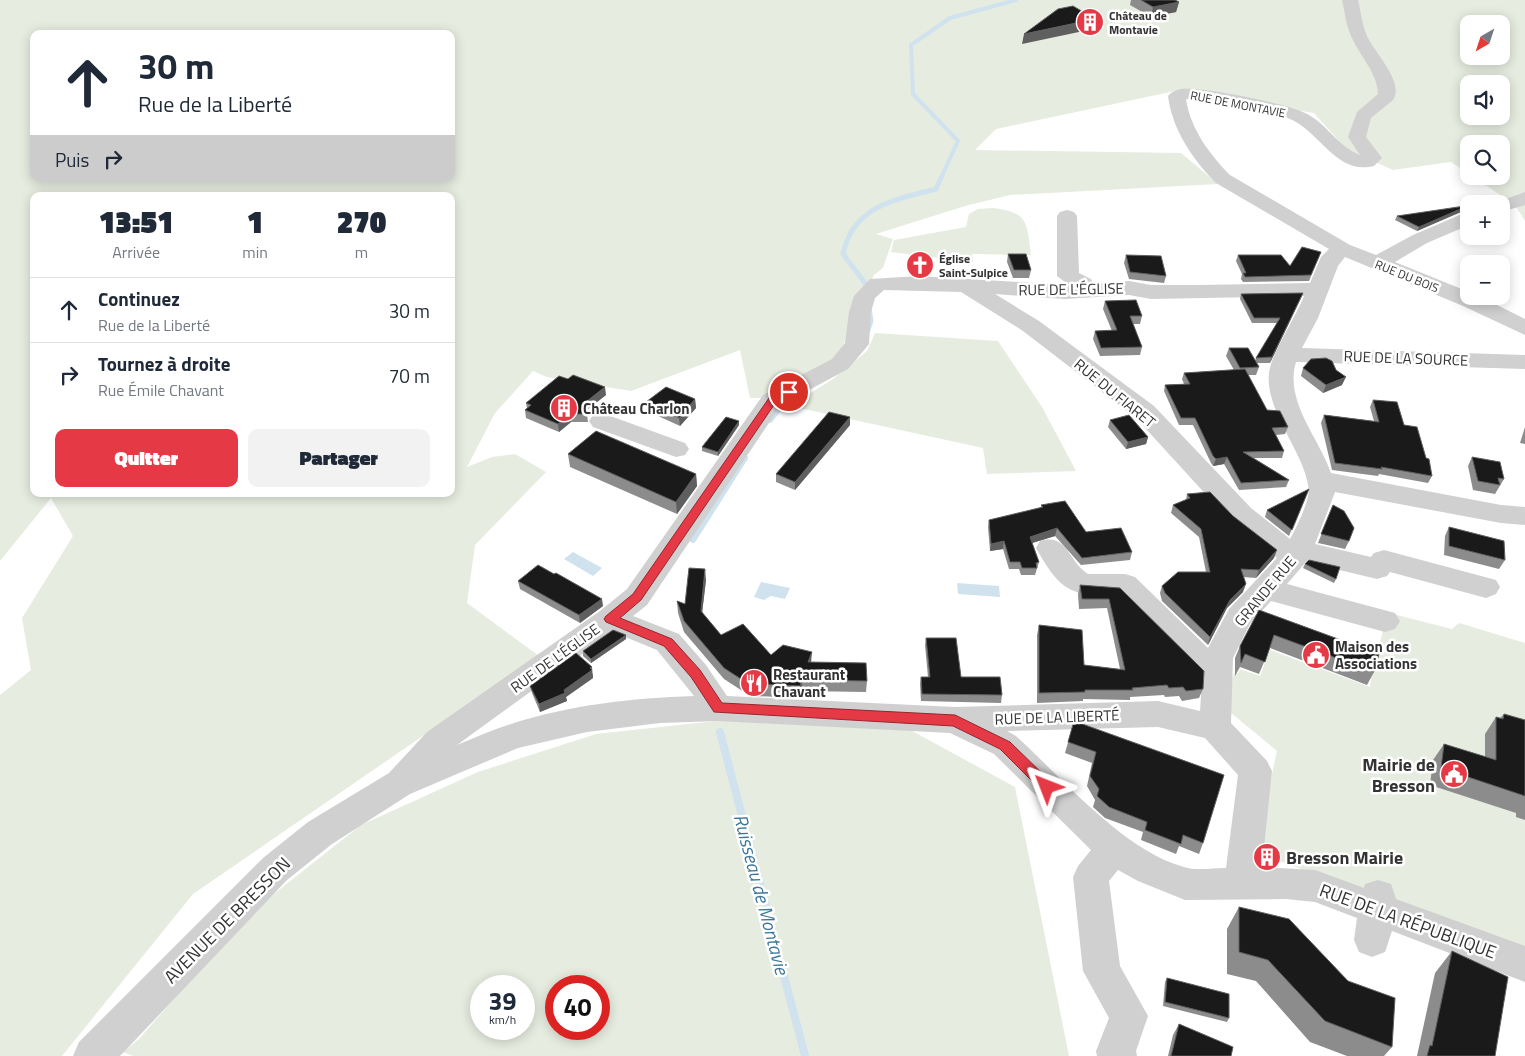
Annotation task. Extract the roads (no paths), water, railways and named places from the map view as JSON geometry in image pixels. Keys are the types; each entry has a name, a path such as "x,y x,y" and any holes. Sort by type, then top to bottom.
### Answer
{"street":[{"name":"RUE DE MONTAVIE","path":"1343,249 1223,179 1210,166 1191,137 1178,111 1176,100 1177,96 1186,94 1297,115 1348,158 1366,162 1372,158 1357,137 1363,116 1387,96 1387,90 1378,66 1360,38 1350,0"},
{"path":"1510,203 1525,198"},
{"path":"1067,216 1068,276 1083,284 1086,290"},
{"path":"1376,264 1420,239 1460,222"},
{"name":"RUE DU BOIS","path":"1343,249 1471,301 1525,328"},
{"name":"GRANDE RUE","path":"1215,727 1218,658 1239,617 1267,589 1297,554 1322,495 1320,480 1312,455 1284,401 1281,373 1287,355 1306,318 1326,266 1332,257 1343,249"},
{"name":"RUE DE L'ÉGLISE","path":"398,784 438,741 610,619 637,597 772,400 840,364 857,344 860,312 865,296 878,284 895,288 966,286 1040,292 1129,288 1151,292 1318,289"},
{"name":"RUE DU FIARET","path":"966,286 1031,326 1145,412 1241,515 1297,554"},
{"name":"RUE DE LA SOURCE","path":"1287,355 1525,362"},
{"path":"602,421 676,449"},
{"path":"1320,480 1501,514 1525,516"},
{"path":"1050,548 1072,580 1084,586 1125,584 1217,676"},
{"path":"1297,554 1377,569 1384,560 1486,587"},
{"path":"1267,589 1385,621"},
{"path":"610,619 668,642 695,673 718,708"},
{"name":"AVENUE DE BRESSON","path":"93,1056 275,869 320,833 398,784 513,736 660,702 718,708"},
{"name":"RUE DE LA LIBERTÉ","path":"718,708 955,720 1158,714 1215,727"},
{"name":"RUE DE LA RÉPUBLIQUE","path":"955,720 1005,746 1113,849 1150,870 1185,884 1286,883 1315,886 1376,915 1525,964"},
{"path":"1215,727 1255,771 1242,884"},
{"path":"1113,849 1091,877 1102,971 1129,1016 1116,1051 1117,1056"}],"water":[{"path":"573,552 602,568 593,576 564,559"},
{"path":"761,582 790,588 785,599 771,596 764,600 754,597"},
{"path":"957,583 999,586 1000,597 958,594"}],"waterway":[{"name":"Ruisseau de Montavie","path":"940,180 958,141 913,94 911,45 950,18 1016,0"},
{"name":"Ruisseau de Montavie","path":"867,291 865,283 843,254 848,238 856,225 866,215 891,202 936,189 941,178"},
{"name":"Ruisseau de Montavie","path":"867,333 871,321 869,308"},
{"name":"Ruisseau de Montavie","path":"781,406 789,397"},
{"name":"Ruisseau de Montavie","path":"770,420 782,405"},
{"name":"Ruisseau de Montavie","path":"693,540 745,458"},
{"name":"Ruisseau de Montavie","path":"720,732 805,1056"}],"place":[{"name":"Château de Montavie","path":"1090,22"},
{"name":"Église Saint-Sulpice","path":"920,265"},
{"name":"Château Charlon","path":"564,408"},
{"name":"Maison des Associations","path":"1316,655"},
{"name":"Restaurant Chavant","path":"754,683"},
{"name":"Mairie de Bresson","path":"1454,774"},
{"name":"Bresson Mairie","path":"1267,857"}]}
